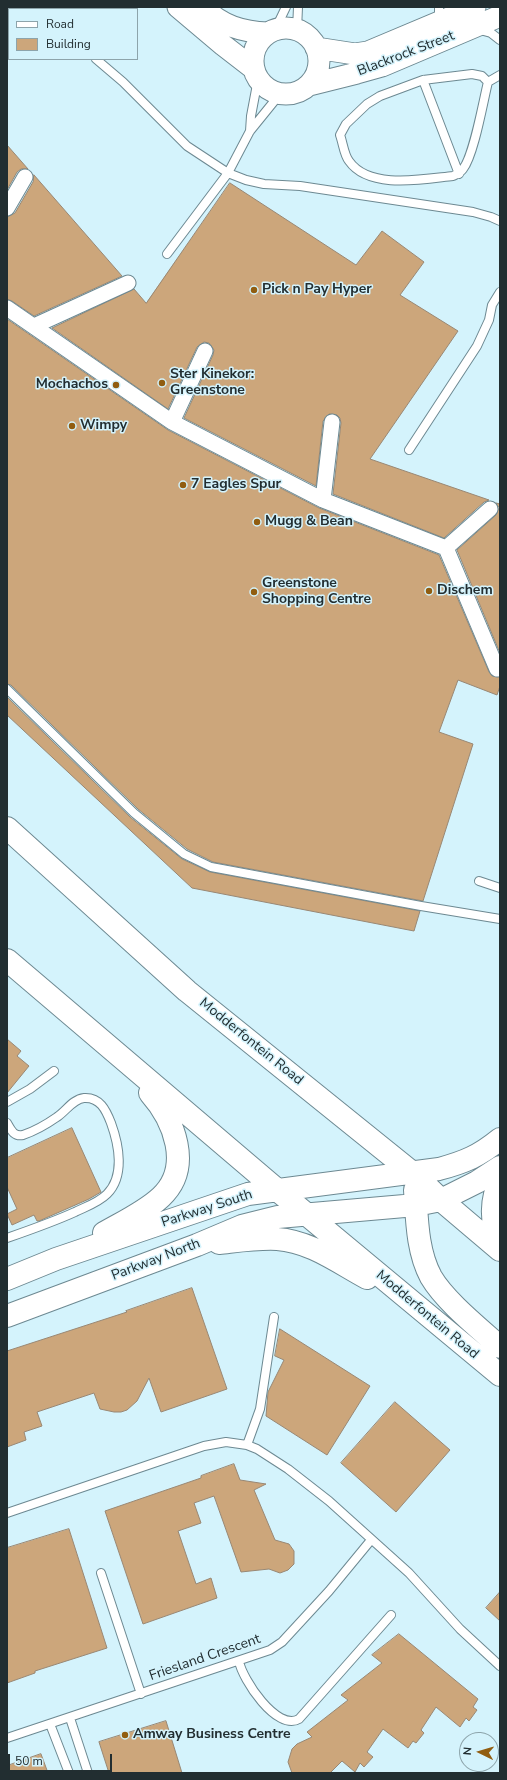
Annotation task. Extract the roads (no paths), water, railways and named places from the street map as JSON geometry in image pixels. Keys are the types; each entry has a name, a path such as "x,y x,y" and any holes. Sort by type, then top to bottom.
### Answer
{"main road":[{"name":"Modderfontein Road","path":"7,828 187,991 414,1174 441,1200 500,1250"},
{"name":"Modderfontein Road","path":"7,960 276,1189 500,1375"},
{"path":"54,1000 157,1101 173,1128 178,1151 178,1160 173,1180 162,1196 125,1221 56,1259"},
{"name":"Parkway South","path":"7,1279 56,1259 176,1219 233,1198 276,1189 414,1174 465,1162 480,1154 500,1139"},
{"name":"Parkway North","path":"7,1316 198,1245 242,1226 278,1216 307,1215 416,1205 441,1200 477,1182 500,1167"},
{"path":"414,1174 420,1242 431,1277 445,1295 500,1346"},
{"path":"500,1182 497,1187 493,1211 494,1224 500,1239"},
{"path":"198,1245 264,1239 297,1242 317,1250 407,1299"}],"street":[{"path":"178,7 256,74 270,90 280,94 290,94 300,91 309,85 319,66 316,48 307,35 297,30 286,28 271,31 249,32 234,28 221,22 203,7"},
{"name":"Blackrock Street","path":"316,48 355,54 368,52 439,15 475,7"},
{"name":"Blackrock Street","path":"309,85 357,74 382,66 500,16"},
{"path":"256,74 253,54 257,44 271,31"},
{"path":"7,208 25,177"},
{"path":"34,326 128,283"},
{"path":"7,308 172,422 323,500 446,548 497,669"},
{"path":"172,422 205,351"},
{"path":"323,500 332,422"},
{"path":"446,548 490,509"}],"lane":[{"path":"271,31 286,7"},
{"path":"297,30 298,7"},
{"path":"471,28 491,32 500,40"},
{"path":"97,60 123,82 187,146 228,173 246,180 264,184 300,186 473,212 500,221"},
{"path":"250,131 256,74"},
{"path":"488,82 482,76 472,74 423,80 372,100 346,124 340,135 348,161 367,175 388,180 408,181 459,174 464,168 470,154 488,82 500,75"},
{"path":"423,80 459,174"},
{"path":"167,254 228,173 250,131 280,94"},
{"path":"410,450 477,346 486,330 492,305 500,292"},
{"path":"7,689 134,813 184,854 211,867 500,919"},
{"path":"479,880 500,888"},
{"path":"7,1102 30,1089 54,1071"},
{"path":"7,1123 14,1134 18,1136 23,1135 58,1116 81,1098 90,1098 97,1101 106,1110 112,1124 119,1158 116,1180 106,1196 93,1204 55,1221 7,1238"},
{"path":"247,1445 260,1408 274,1317"},
{"path":"7,1513 204,1446 226,1442 247,1445 257,1449 288,1469 329,1501 409,1573 460,1629 500,1666"},
{"name":"Friesland Crescent","path":"7,1738 270,1650 282,1642 329,1591 371,1540"},
{"path":"101,1573 141,1694"},
{"path":"239,1661 241,1671 258,1698 269,1709 285,1720 296,1721 391,1615"},
{"path":"70,1718 88,1773"},
{"path":"50,1724 69,1773"}],"place":[{"name":"Pick n Pay Hyper","path":"254,290"},
{"name":"Ster Kinekor: Greenstone","path":"162,383"},
{"name":"Mochachos","path":"116,385"},
{"name":"Wimpy","path":"72,426"},
{"name":"7 Eagles Spur","path":"183,485"},
{"name":"Mugg & Bean","path":"257,522"},
{"name":"Dischem","path":"429,591"},
{"name":"Greenstone Shopping Centre","path":"254,592"},
{"name":"Amway Business Centre","path":"125,1735"}]}
